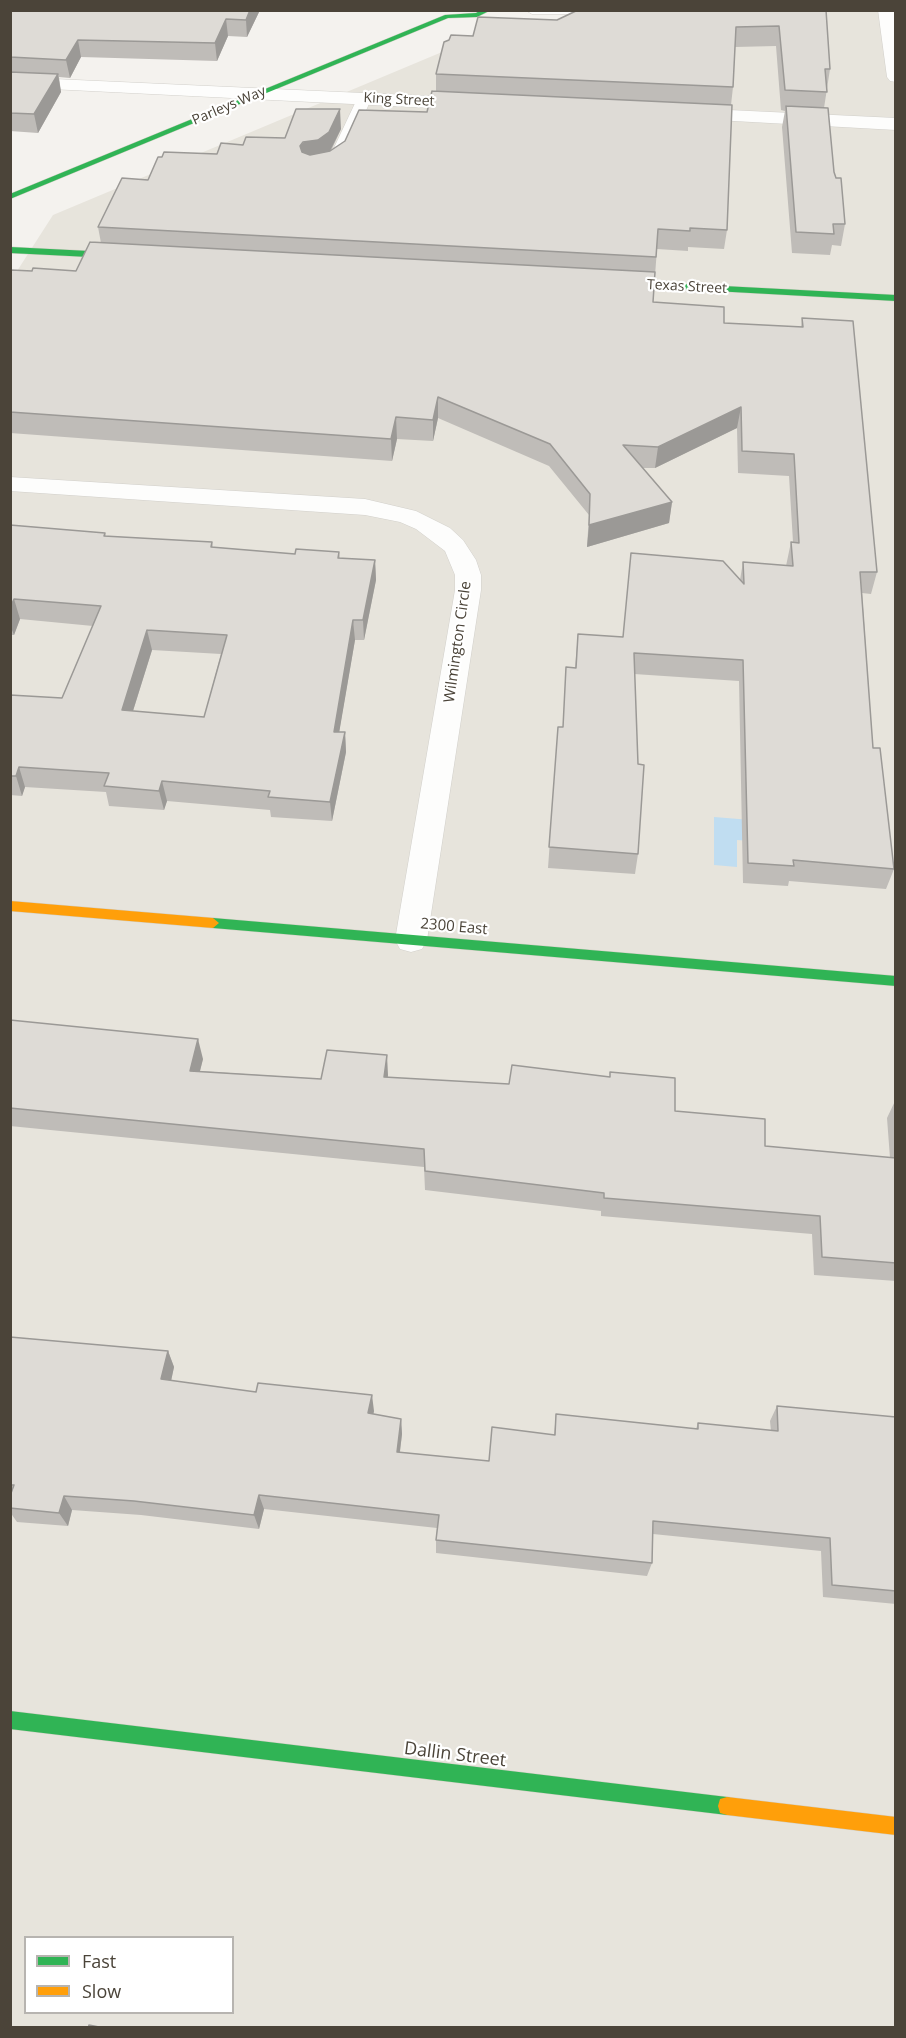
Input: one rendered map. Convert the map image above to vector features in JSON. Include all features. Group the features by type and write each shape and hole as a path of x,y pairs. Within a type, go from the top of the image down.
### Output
{"street":[{"name":"Parleys Way","path":"10,197 258,94 443,12 477,15 488,10"},
{"path":"886,10 896,77"},
{"name":"King Street","path":"10,82 494,105"},
{"path":"672,113 896,124"},
{"path":"10,250 142,257"},
{"name":"Texas Street","path":"594,282 896,298"},
{"name":"Wilmington Circle","path":"10,484 387,510 416,520 441,534 454,546 468,574 468,590 411,940"},
{"name":"2300 East","path":"10,906 896,981"},
{"name":"Dallin Street","path":"10,1720 896,1826"}],"lane":[{"path":"532,10 576,10"},
{"path":"311,167 325,165 339,155 364,99"}],"shaded area":[{"path":"727,11 895,11 895,2027 11,2027 10,282 53,215 485,34"}],"water":[{"path":"714,817 776,822 777,843 737,840 737,867 714,865"}],"building":[{"path":"10,10 250,10 246,20 226,19 215,43 78,40 66,60 10,57"},
{"path":"578,10 826,10 830,69 825,69 827,92 785,90 779,26 736,27 733,87 436,74 444,42 449,40 451,35 473,36 478,17 557,20"},
{"path":"10,72 58,74 34,114 10,113"},
{"path":"432,91 732,105 727,230 658,229 656,257 98,227 122,178 148,180 158,157 162,157 164,152 217,154 221,143 243,145 246,137 285,138 296,109 340,109 329,132 318,140 303,142 300,146 302,152 310,155 330,151 345,141 359,110 427,112"},
{"path":"786,106 828,108 834,172 836,178 841,178 845,224 833,224 834,234 796,232"},
{"path":"90,242 655,272 653,302 724,307 724,323 803,327 802,318 853,321 877,572 860,572 873,748 880,748 894,869 793,860 794,866 748,863 743,660 634,653 638,764 644,765 638,854 549,847 558,727 563,727 566,667 576,668 578,634 623,637 631,553 723,561 744,584 743,562 793,566 791,542 799,543 794,454 742,451 741,407 658,447 623,445 672,502 589,525 590,494 550,444 438,397 433,420 396,417 391,439 10,412 10,271 32,271 33,268 76,271"},
{"path":"10,525 105,533 104,536 212,542 211,547 295,554 296,549 339,552 338,558 375,560 363,620 353,620 334,732 345,732 330,802 268,797 270,791 162,781 159,791 104,786 109,773 19,767 16,776 10,776 10,695 62,698 101,606 14,599 10,608","holes":["147,630 227,635 204,717 122,710"]},
{"path":"10,1020 198,1039 190,1071 321,1079 327,1050 387,1055 384,1077 509,1084 512,1065 610,1077 610,1072 675,1078 675,1111 765,1119 765,1146 896,1158 896,1263 822,1257 820,1216 604,1198 604,1193 425,1171 424,1149 10,1108"},
{"path":"10,1337 168,1351 161,1379 256,1392 258,1383 372,1395 368,1413 401,1419 397,1452 489,1461 492,1427 555,1435 556,1414 698,1429 698,1423 778,1431 777,1406 896,1417 896,1591 832,1585 830,1538 653,1521 652,1563 436,1540 439,1515 259,1495 254,1515 134,1501 64,1496 59,1513 10,1508 10,1496 14,1485 10,1485"},
{"path":"89,2025 104,2028 88,2028"}],"traffic: fast":[{"path":"10,197 447,16 477,15 488,10"},
{"path":"10,250 129,256"},
{"path":"608,283 896,298"},
{"path":"213,923 896,981"},
{"path":"10,1720 727,1806"}],"traffic: slow":[{"path":"10,906 213,923"},
{"path":"727,1806 896,1826"}]}
